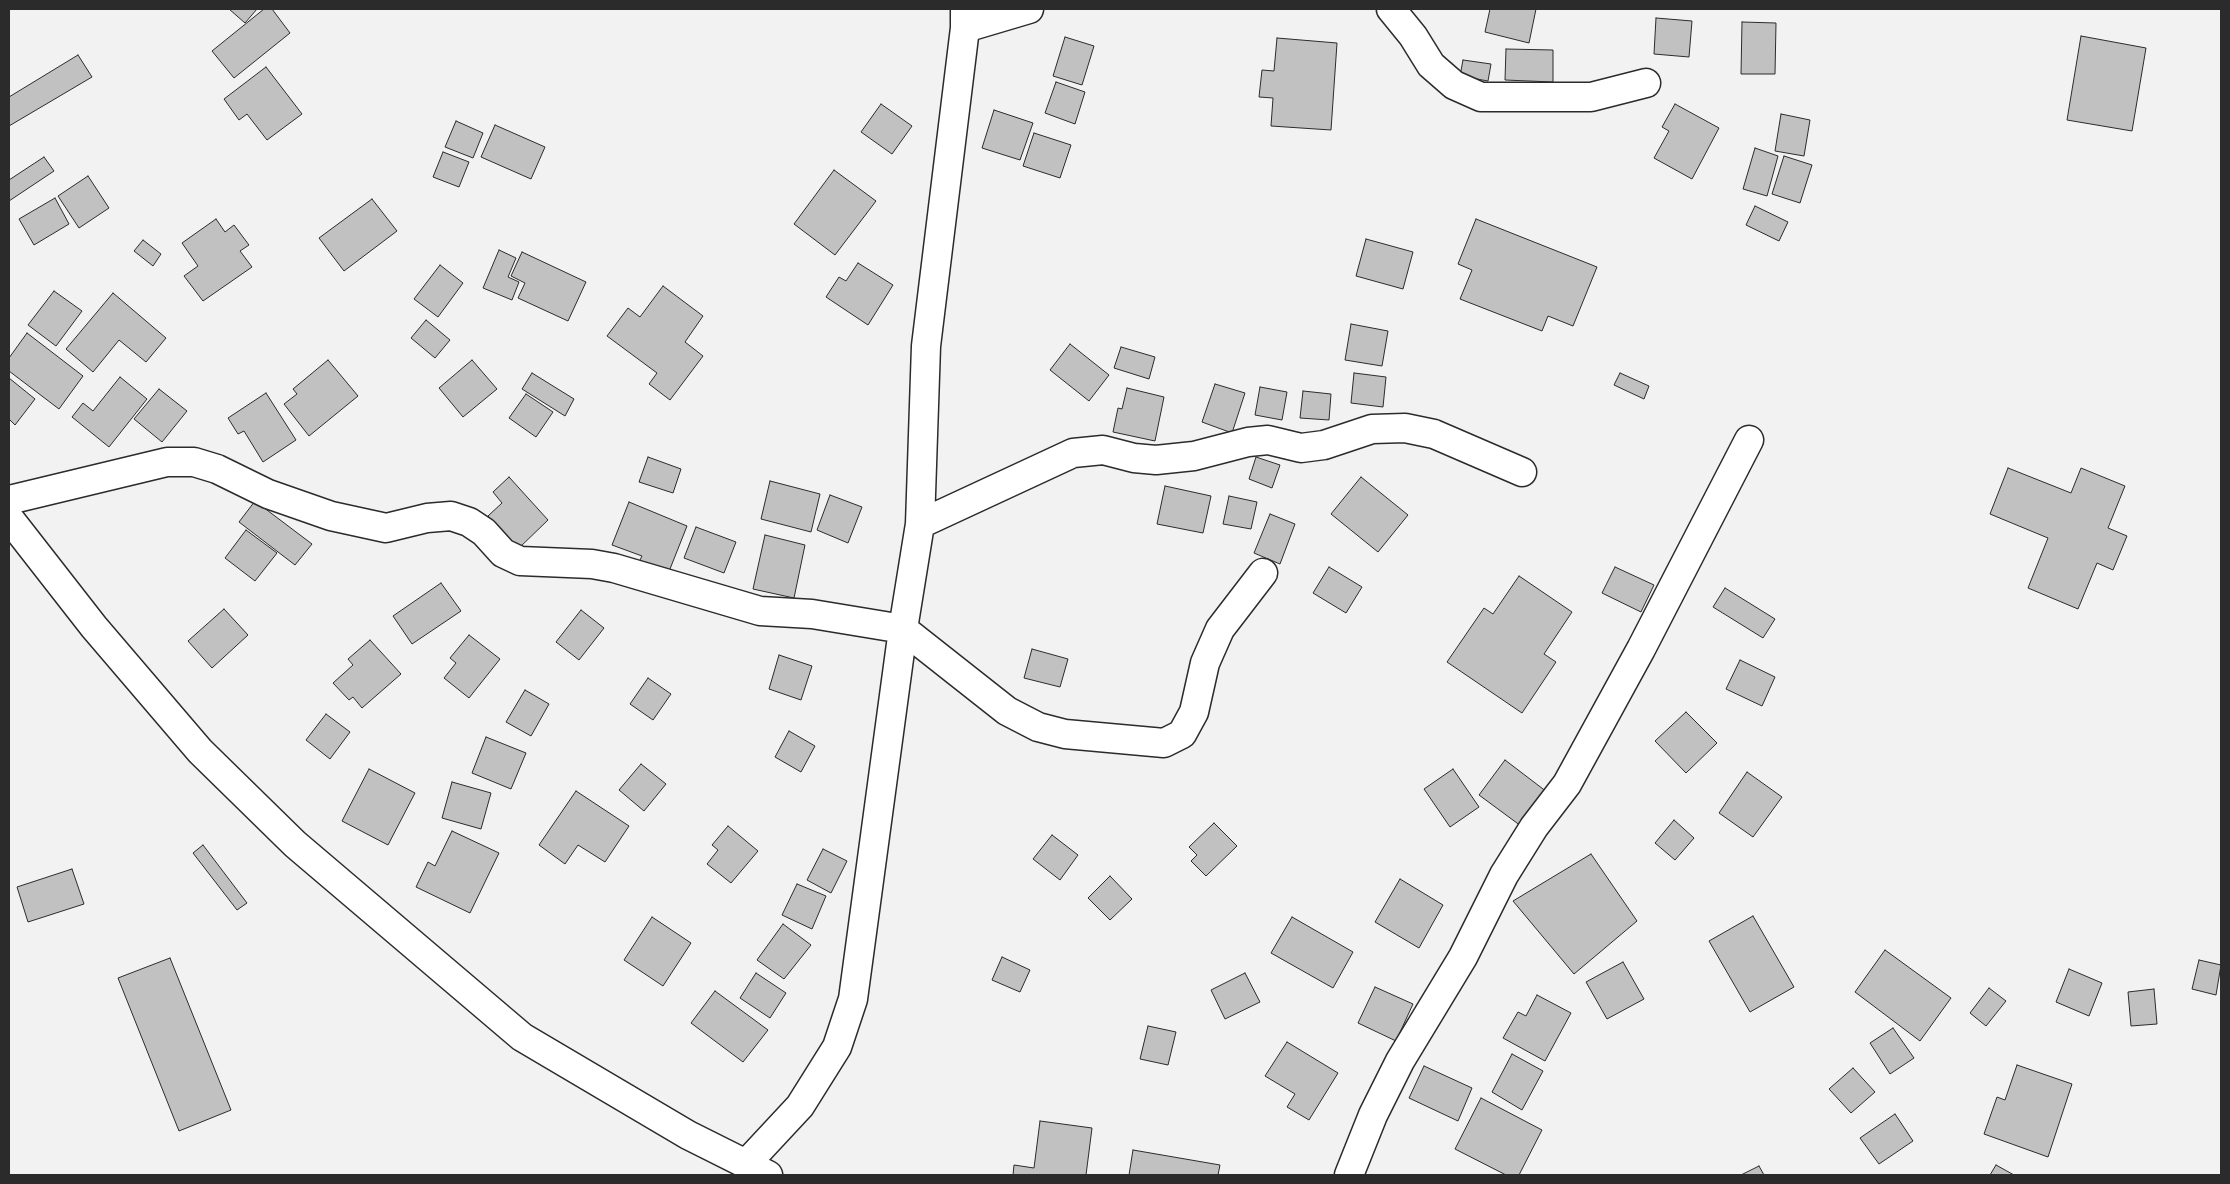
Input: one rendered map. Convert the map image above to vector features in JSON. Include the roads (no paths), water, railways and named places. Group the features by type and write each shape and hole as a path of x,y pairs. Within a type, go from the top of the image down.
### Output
{"street":[{"path":"9,518 94,627 200,751 295,844 522,1037 688,1135 757,1170 837,1047 853,999 903,629 920,524 926,346 965,18 1029,9"},
{"path":"1391,9 1413,36 1431,65 1454,84 1481,97 1591,97 1646,83"},
{"path":"920,524 1073,453 1103,450 1134,458 1156,460 1194,456 1248,442 1268,440 1301,448 1324,445 1372,429 1405,428 1434,434 1522,472"},
{"path":"1349,1175 1373,1115 1400,1061 1463,957 1504,875 1534,827 1567,784 1641,649 1749,440"},
{"path":"9,500 167,462 194,462 217,469 268,494 331,516 386,528 427,518 451,516 469,522 484,532 503,552 520,561 592,564 614,568 760,610 812,614 903,629 1007,711 1038,727 1065,734 1164,742 1182,734 1194,712 1205,663 1220,629 1264,573"}]}
